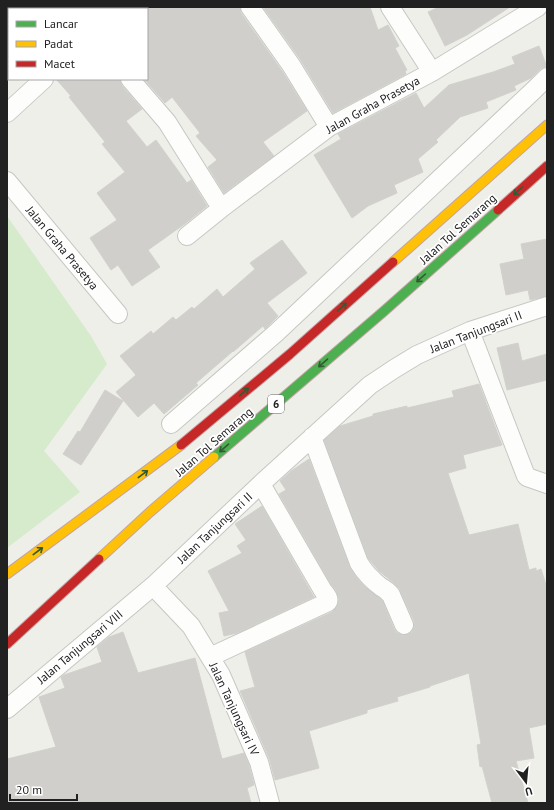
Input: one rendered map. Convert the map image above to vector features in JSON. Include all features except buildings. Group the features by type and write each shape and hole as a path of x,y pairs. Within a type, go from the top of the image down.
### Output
{"highway":[{"name":"Jalan Tol Semarang","path":"7,574 170,453 215,417 290,354 547,125"},
{"name":"Jalan Tol Semarang","path":"7,644 150,512 383,312 547,166"}],"street":[{"path":"250,7 291,65 329,127"},
{"path":"390,7 432,72"},
{"name":"Jalan Graha Prasetya","path":"187,236 219,203 329,127 432,72 538,7"},
{"path":"171,424 276,333 547,77"},
{"path":"7,113 43,80"},
{"path":"131,80 167,122 219,203"},
{"name":"Jalan Graha Prasetya","path":"7,181 118,314"},
{"name":"Jalan Tanjungsari II","path":"153,586 261,484 370,385 417,355 470,331 547,306"},
{"path":"470,331 526,476 547,484"},
{"path":"312,437 359,563 368,576 391,595 404,625"},
{"path":"210,657 328,602 329,600 261,484"},
{"name":"Jalan Tanjungsari IV","path":"153,586 191,626 221,675 259,762 270,803"},
{"name":"Jalan Tanjungsari VIII","path":"7,709 153,586"}],"green space":[{"path":"7,216 91,336 107,364 44,451 80,492 7,548"}],"traffic: fast":[{"path":"214,457 383,312 498,210"}],"traffic: slow":[{"path":"393,262 547,125"},
{"path":"7,574 181,445"},
{"path":"99,559 150,512 214,457"}],"traffic: jam":[{"path":"498,210 547,166"},
{"path":"181,445 290,354 393,262"},
{"path":"7,644 99,559"}]}
